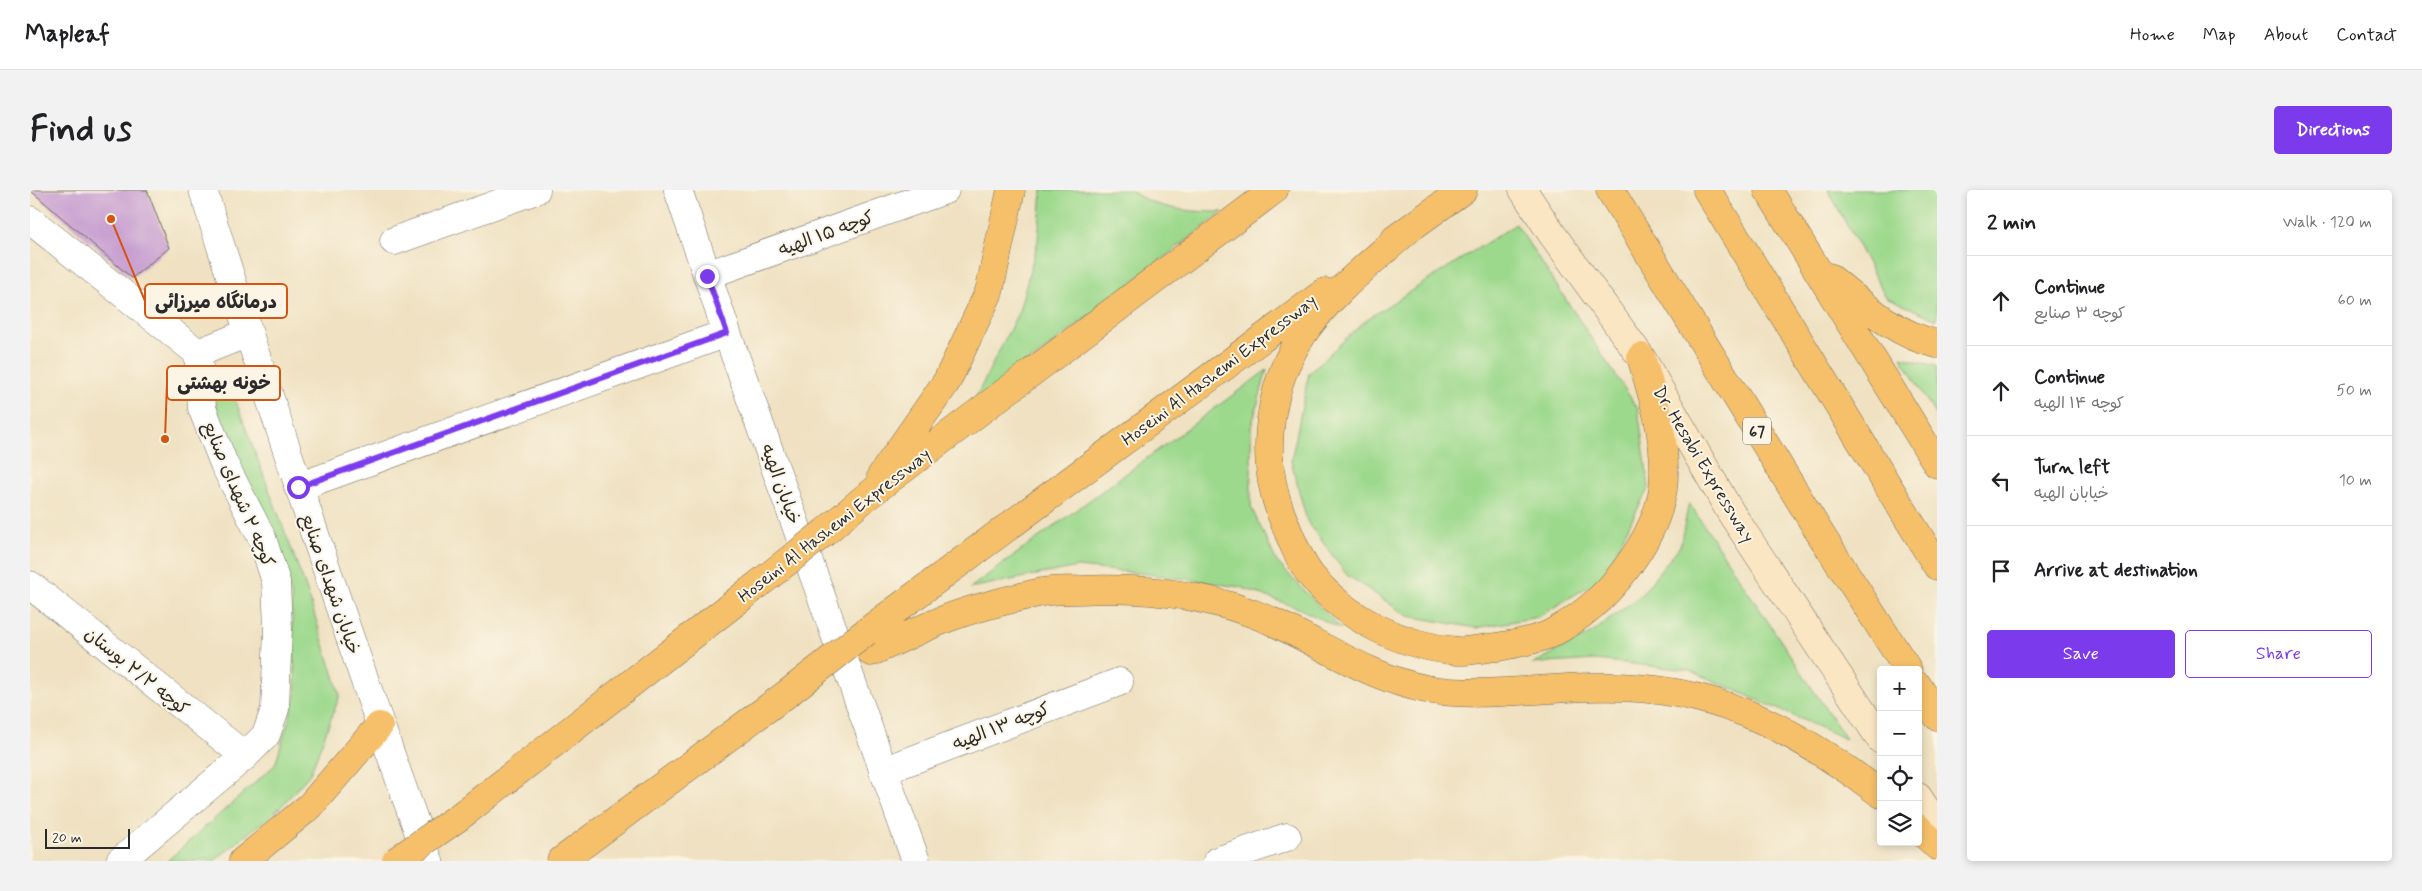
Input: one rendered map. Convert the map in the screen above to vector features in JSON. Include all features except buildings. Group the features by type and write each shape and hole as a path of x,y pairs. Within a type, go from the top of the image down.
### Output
{"highway":[{"path":"866,497 948,382 989,292 1010,190"},
{"name":"Hoseini Al Hashemi Expressway","path":"396,861 459,817 825,532 866,497 1274,190"},
{"name":"67","path":"1610,190 1821,535 1905,666"},
{"path":"1706,190 1937,566"},
{"path":"1768,190 1937,464"},
{"name":"Hoseini Al Hashemi Expressway","path":"868,642 1454,197"},
{"path":"1410,229 1346,285 1303,333 1288,360 1272,404 1269,459 1274,495 1287,530 1312,577 1349,612 1377,628 1418,644 1459,651 1514,644 1548,635 1579,616 1613,588 1632,561 1655,520 1663,489 1663,444 1656,404 1641,357"},
{"path":"1815,266 1880,317 1919,340 1937,344"},
{"path":"561,861 788,692 868,642 958,614 1045,592 1107,588 1165,592 1220,604 1267,620 1386,678 1426,689 1473,692 1594,686 1648,687 1692,695 1753,715 1810,744 1877,791"},
{"path":"1922,692 1937,716"},
{"path":"243,861 310,806 379,726"},
{"path":"1922,832 1937,846"}],"main road":[{"name":"Dr. Hesabi Expressway","path":"1523,190 1552,234 1641,357 1731,513 1877,734"},
{"path":"1921,801 1937,825"}],"street":[{"name":"خیابان شهدای صنایع","path":"203,190 298,487 379,726 429,861"},
{"path":"394,241 536,190"},
{"name":"خیابان الهیه","path":"678,190 727,333 916,861"},
{"name":"کوچه ۱۵ الهیه","path":"707,276 945,190"},
{"path":"30,220 198,353 248,333"},
{"path":"298,487 727,333"},
{"name":"کوچه ۲ شهدای صنایع","path":"120,861 245,756 266,735 275,709 278,628 276,582 262,538 224,464 202,408 198,353"},
{"name":"کوچه ۲/۲ بوستان","path":"30,585 245,756"},
{"name":"کوچه ۱۳ الهیه","path":"883,771 1120,682"},
{"path":"1217,861 1287,837"}],"green space":[{"path":"1042,190 1130,190 1140,197 1162,206 1186,210 1223,212 971,407 1019,311 1038,241"},
{"path":"1828,190 1937,190 1937,320 1886,297"},
{"path":"1516,224 1638,409 1649,487 1602,578 1538,617 1476,628 1408,616 1347,575 1307,521 1291,461 1309,373 1367,319"},
{"path":"1901,357 1937,366 1937,418"},
{"path":"224,370 306,588 340,695 310,774 280,808 214,861 167,861 275,765 296,695 291,594 245,475 219,427 212,377"},
{"path":"1267,370 1251,428 1251,507 1277,562 1341,629 1298,608 1240,587 1157,575 1077,567 970,588"},
{"path":"1689,503 1846,739 1689,670 1595,660 1532,664 1592,633 1641,595 1680,546"}],"place":[{"name":"درمانگاه میرزائی","path":"111,219"},
{"name":"خونه بهشتی","path":"165,439"}],"route":[{"path":"298,487 727,333 707,276"}]}
